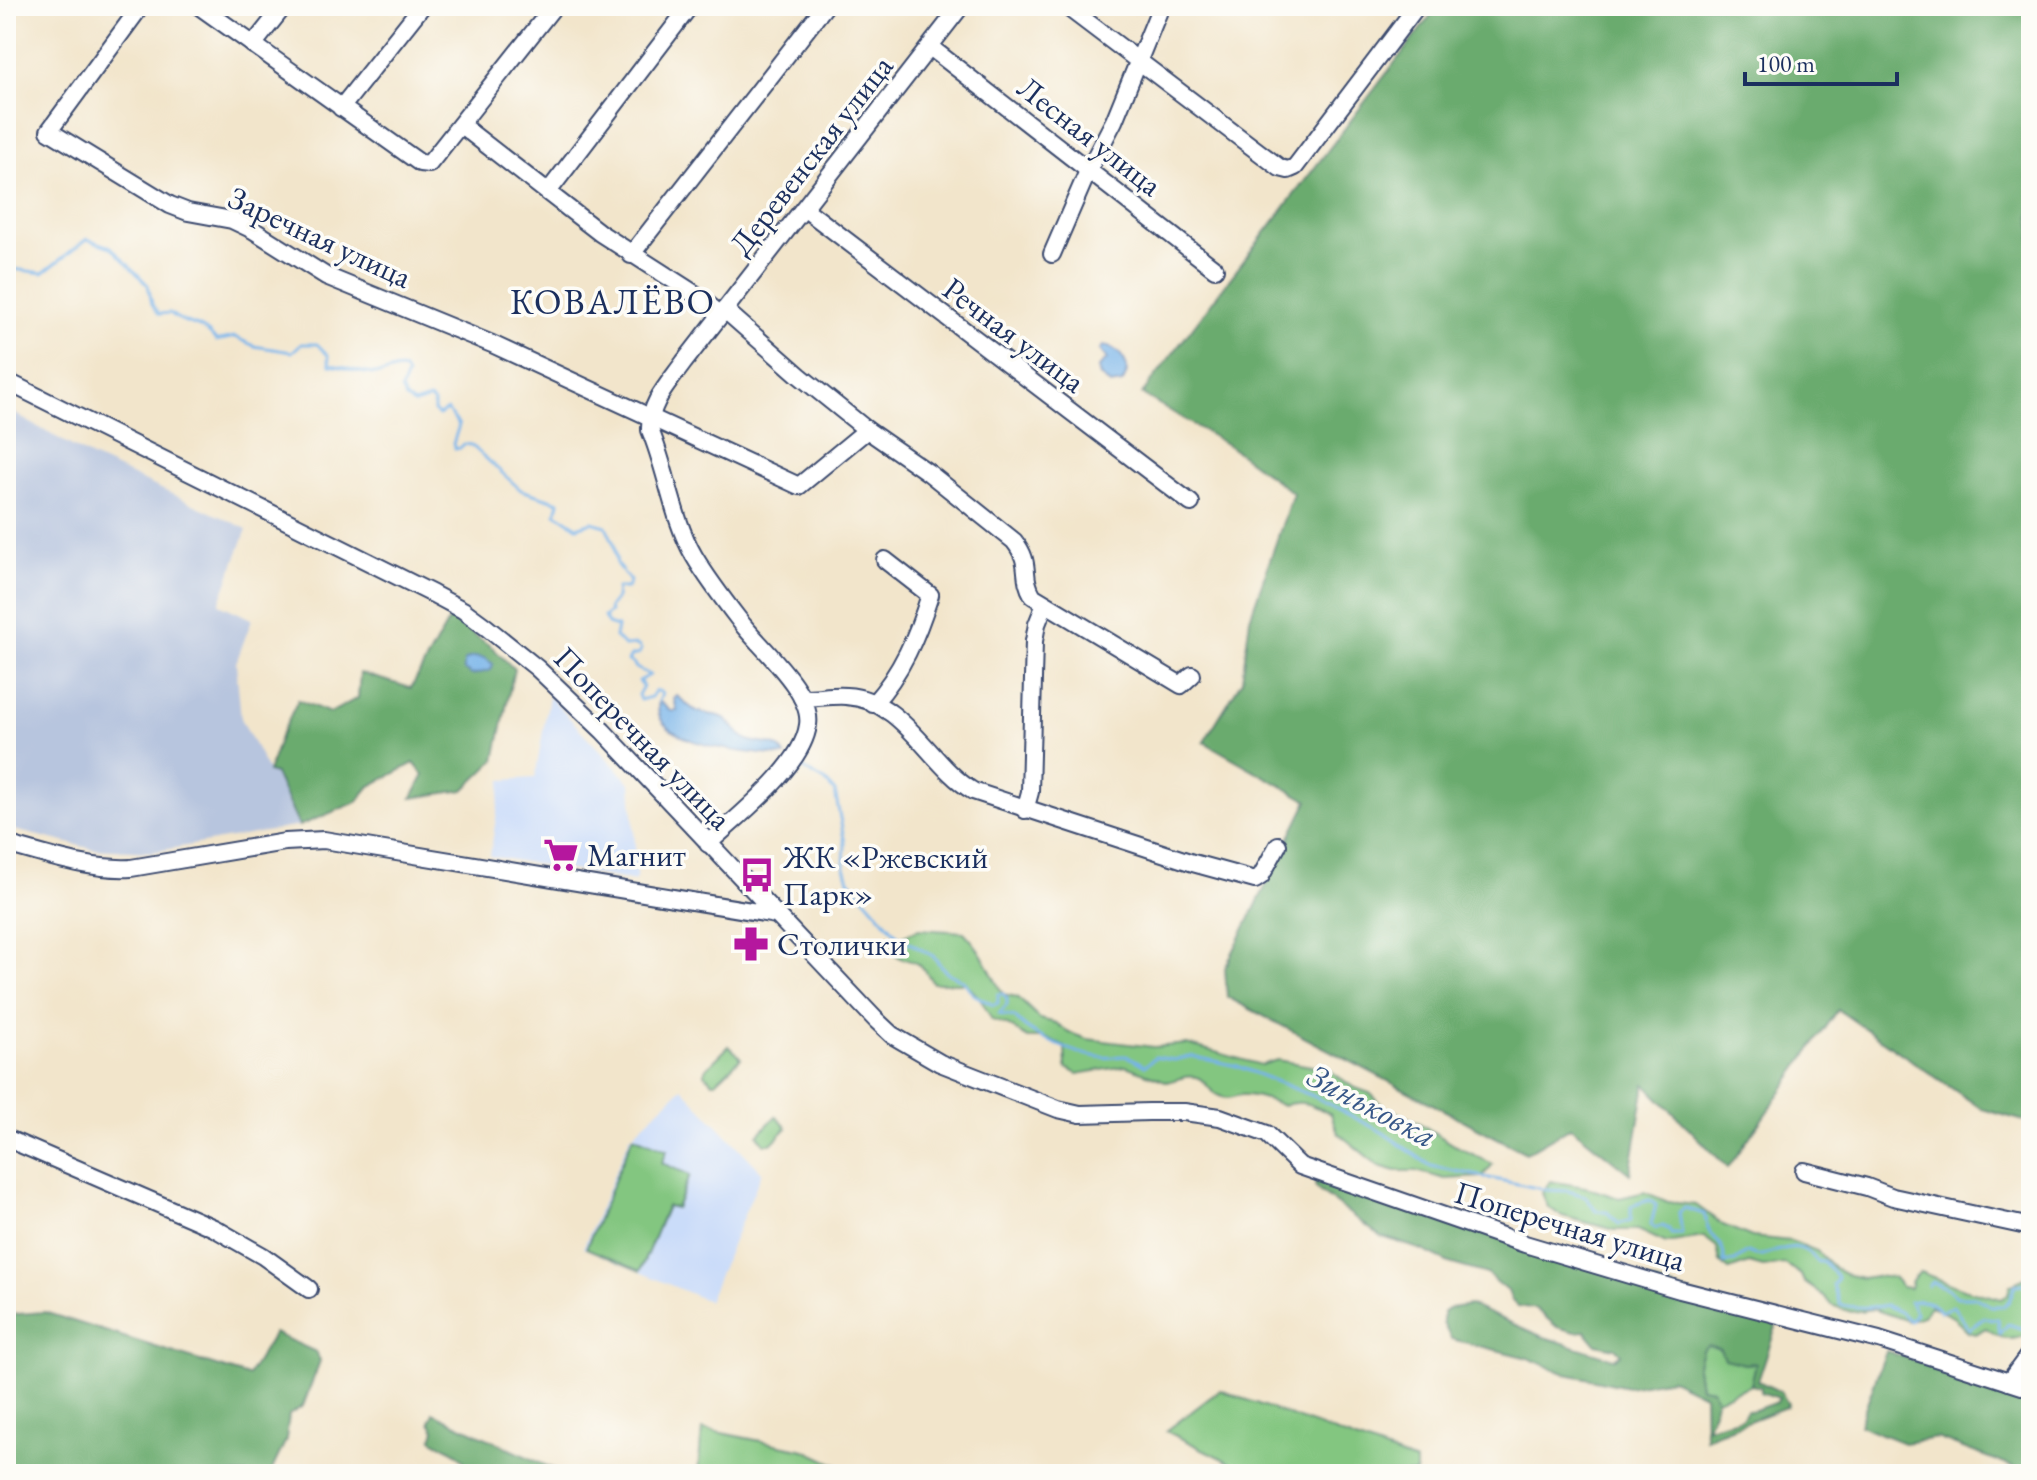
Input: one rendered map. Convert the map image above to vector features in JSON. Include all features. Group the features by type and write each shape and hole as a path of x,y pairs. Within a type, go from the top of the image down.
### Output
{"street":[{"name":"Заречная улица","path":"141,6 49,131 170,205 188,212 232,220 326,276 369,291 492,344 799,486 867,430"},
{"path":"199,6 420,163 429,164 554,6"},
{"path":"253,45 284,6"},
{"path":"341,108 422,6"},
{"path":"548,192 690,6"},
{"path":"631,255 825,6"},
{"name":"Деревенская улица","path":"650,417 660,395 961,6"},
{"path":"1066,6 1280,168 1288,170 1295,167 1417,6"},
{"path":"1052,254 1088,171 1114,121 1161,6"},
{"name":"Лесная улица","path":"930,47 1215,269"},
{"path":"461,125 631,255 723,312 867,430 929,473 1014,541 1027,564 1026,585 1033,596 1181,685 1192,675"},
{"name":"Речная улица","path":"805,209 1191,503"},
{"name":"Поперечная улица","path":"6,381 463,610 562,691 876,1020 924,1055 966,1075 1080,1114 1160,1112 1220,1117 1267,1134 1300,1166 1525,1244 1680,1290 1879,1340 2031,1389"},
{"path":"650,417 650,430 693,555 802,698 809,714 808,727 789,764 708,844"},
{"path":"873,704 904,663 930,595 885,560"},
{"path":"1025,810 1030,792 1034,641 1045,604"},
{"path":"802,698 846,696 873,704 910,729 956,781 973,791 1193,863 1255,880 1261,876 1278,845"},
{"path":"6,844 90,867 111,869 285,842 324,840 776,915"},
{"path":"733,907 745,901 752,890"},
{"path":"6,1138 214,1228 263,1256 309,1289"},
{"path":"1804,1171 1893,1197 2031,1227"},
{"path":"2009,1382 2031,1352"}],"shaded area":[{"path":"6,406 90,456 247,529 219,604 252,619 236,663 241,718 268,771 275,774 299,826 152,852 93,849 6,828"},
{"path":"549,696 631,784 637,877 634,881 490,856 502,780 535,778"},
{"path":"682,1088 762,1172 708,1301 583,1248 630,1137"}],"green space":[{"path":"1438,6 2031,6 2031,1123 1982,1109 1838,1010 1728,1168 1645,1084 1630,1174 1571,1127 1526,1153 1227,997 1225,968 1308,801 1204,742 1242,680 1250,618 1293,493 1229,446 1142,394"},
{"path":"450,618 493,648 514,669 495,760 464,790 412,798 424,775 414,763 370,786 357,802 299,826 275,774 268,772 298,700 330,713 358,698 360,673 411,688"},
{"path":"919,929 964,932 981,954 1003,994 1017,997 1040,1019 1056,1023 1070,1033 1087,1039 1154,1047 1187,1044 1261,1065 1277,1060 1328,1069 1353,1087 1370,1093 1383,1106 1493,1164 1482,1177 1445,1179 1416,1171 1396,1171 1379,1166 1338,1133 1331,1114 1308,1104 1283,1106 1246,1095 1228,1098 1213,1092 1200,1078 1183,1077 1168,1082 1126,1066 1077,1074 1066,1068 1065,1047 1045,1038 1028,1038 992,1020 980,998 965,983 933,983 920,966 898,957 890,950 899,937"},
{"path":"729,1046 741,1058 716,1082 712,1082 705,1070"},
{"path":"776,1116 787,1128 771,1144 765,1144 758,1135"},
{"path":"633,1136 667,1150 662,1163 690,1175 676,1208 667,1206 640,1271 586,1248"},
{"path":"1316,1180 1329,1181 1773,1319 1776,1327 1758,1381 1781,1392 1788,1404 1705,1438 1704,1395 1671,1379 1628,1387 1566,1374 1528,1358 1451,1339 1443,1323 1443,1312 1470,1305 1541,1336 1614,1359 1621,1354 1615,1348 1596,1344 1585,1331 1575,1332 1557,1327 1536,1309 1518,1306 1508,1291 1487,1274 1380,1236 1315,1188","holes":["1708,1345 1720,1349 1724,1359 1756,1363 1751,1385 1779,1398 1777,1402 1747,1410 1742,1418 1707,1427 1717,1399 1712,1389 1700,1387 1697,1368 1702,1350"]},
{"path":"1550,1181 1585,1187 1619,1198 1645,1192 1668,1202 1696,1205 1723,1225 1752,1237 1791,1241 1817,1251 1845,1274 1862,1278 1894,1278 1902,1287 1910,1288 1912,1280 1920,1272 1963,1289 2002,1299 2008,1294 2010,1285 2031,1275 2025,1335 2014,1339 2004,1338 1986,1328 1975,1334 1968,1332 1953,1317 1930,1306 1923,1316 1908,1321 1873,1309 1851,1312 1831,1305 1804,1282 1801,1275 1785,1264 1763,1267 1749,1263 1729,1270 1720,1262 1717,1247 1704,1237 1666,1243 1638,1230 1615,1230 1562,1216 1548,1207 1542,1193"},
{"path":"44,1312 248,1376 274,1333 316,1352 320,1361 303,1406 289,1415 286,1440 270,1474 6,1474 6,1315"},
{"path":"1708,1345 1720,1349 1725,1359 1745,1364 1757,1363 1751,1385 1717,1399 1712,1389 1700,1387 1697,1368 1702,1349"},
{"path":"1886,1351 2031,1398 2031,1474 1937,1438 1904,1443 1859,1425"},
{"path":"1220,1390 1416,1462 1416,1474 1253,1474 1166,1431"},
{"path":"433,1413 563,1474 463,1474 466,1466 460,1456 432,1439 435,1430 430,1422"},
{"path":"702,1429 805,1450 856,1474 698,1474"}],"water":[{"path":"1103,346 1115,350 1124,359 1127,371 1122,383 1110,385 1100,376 1098,368 1107,359 1100,350"},
{"path":"472,657 484,658 493,664 491,670 472,675 464,670 464,661"},
{"path":"677,696 695,710 725,719 746,739 773,745 785,756 730,750 686,738 670,729 660,716 659,701 671,711 677,711 674,698"}],"waterway":[{"name":"Зиньковка","path":"6,268 43,273 87,239 111,247 148,285 152,304 159,314 170,313 199,326 216,341 235,337 254,346 292,352 301,344 317,344 328,355 330,365 373,374 404,370 407,375 401,390 406,399 414,404 430,399 434,403 434,411 439,415 447,410 459,425 453,444 455,449 464,444 471,445 521,490 559,502 556,513 577,527 592,522 606,526 614,544 617,565 630,581 627,588 617,588 616,599 604,617 608,624 617,627 615,637 624,646 637,645 641,649 628,661 650,675 639,681 643,686 638,695 640,700 659,691 662,694 659,701"},
{"name":"Зиньковка","path":"797,765 825,781 835,792 845,844 844,864 849,880 899,937 933,956 947,973 963,980 973,994 993,1005 998,1003 998,994 1003,994 1007,1005 999,1014 1015,1017 1031,1031 1053,1043 1099,1057 1125,1056 1145,1066 1155,1057 1174,1060 1191,1056 1237,1066 1313,1096 1382,1132 1431,1166 1585,1196 1596,1211 1606,1211 1619,1224 1631,1220 1631,1206 1649,1200 1656,1205 1651,1224 1656,1228 1662,1226 1669,1229 1671,1234 1682,1234 1679,1212 1685,1208 1704,1214 1710,1231 1723,1250 1724,1263 1735,1261 1748,1252 1764,1255 1799,1248 1818,1262 1823,1261 1838,1278 1833,1285 1840,1304 1862,1307 1886,1305 1910,1321 1916,1313 1910,1302 1927,1302 1940,1312 1953,1306 1969,1329 1984,1318 1998,1319 2000,1334 2008,1324 2023,1329 2031,1318"},
{"path":"1928,1286 1932,1282 1947,1288 1957,1297 1974,1297 1991,1306 2004,1306 2015,1285 2031,1280"}],"place":[{"name":"Магнит","path":"561,855"},
{"name":"ЖК «Ржевский Парк»","path":"757,875"},
{"name":"Столички","path":"751,944"}],"district":[{"name":"КОВАЛЁВО","path":"613,301"}]}
